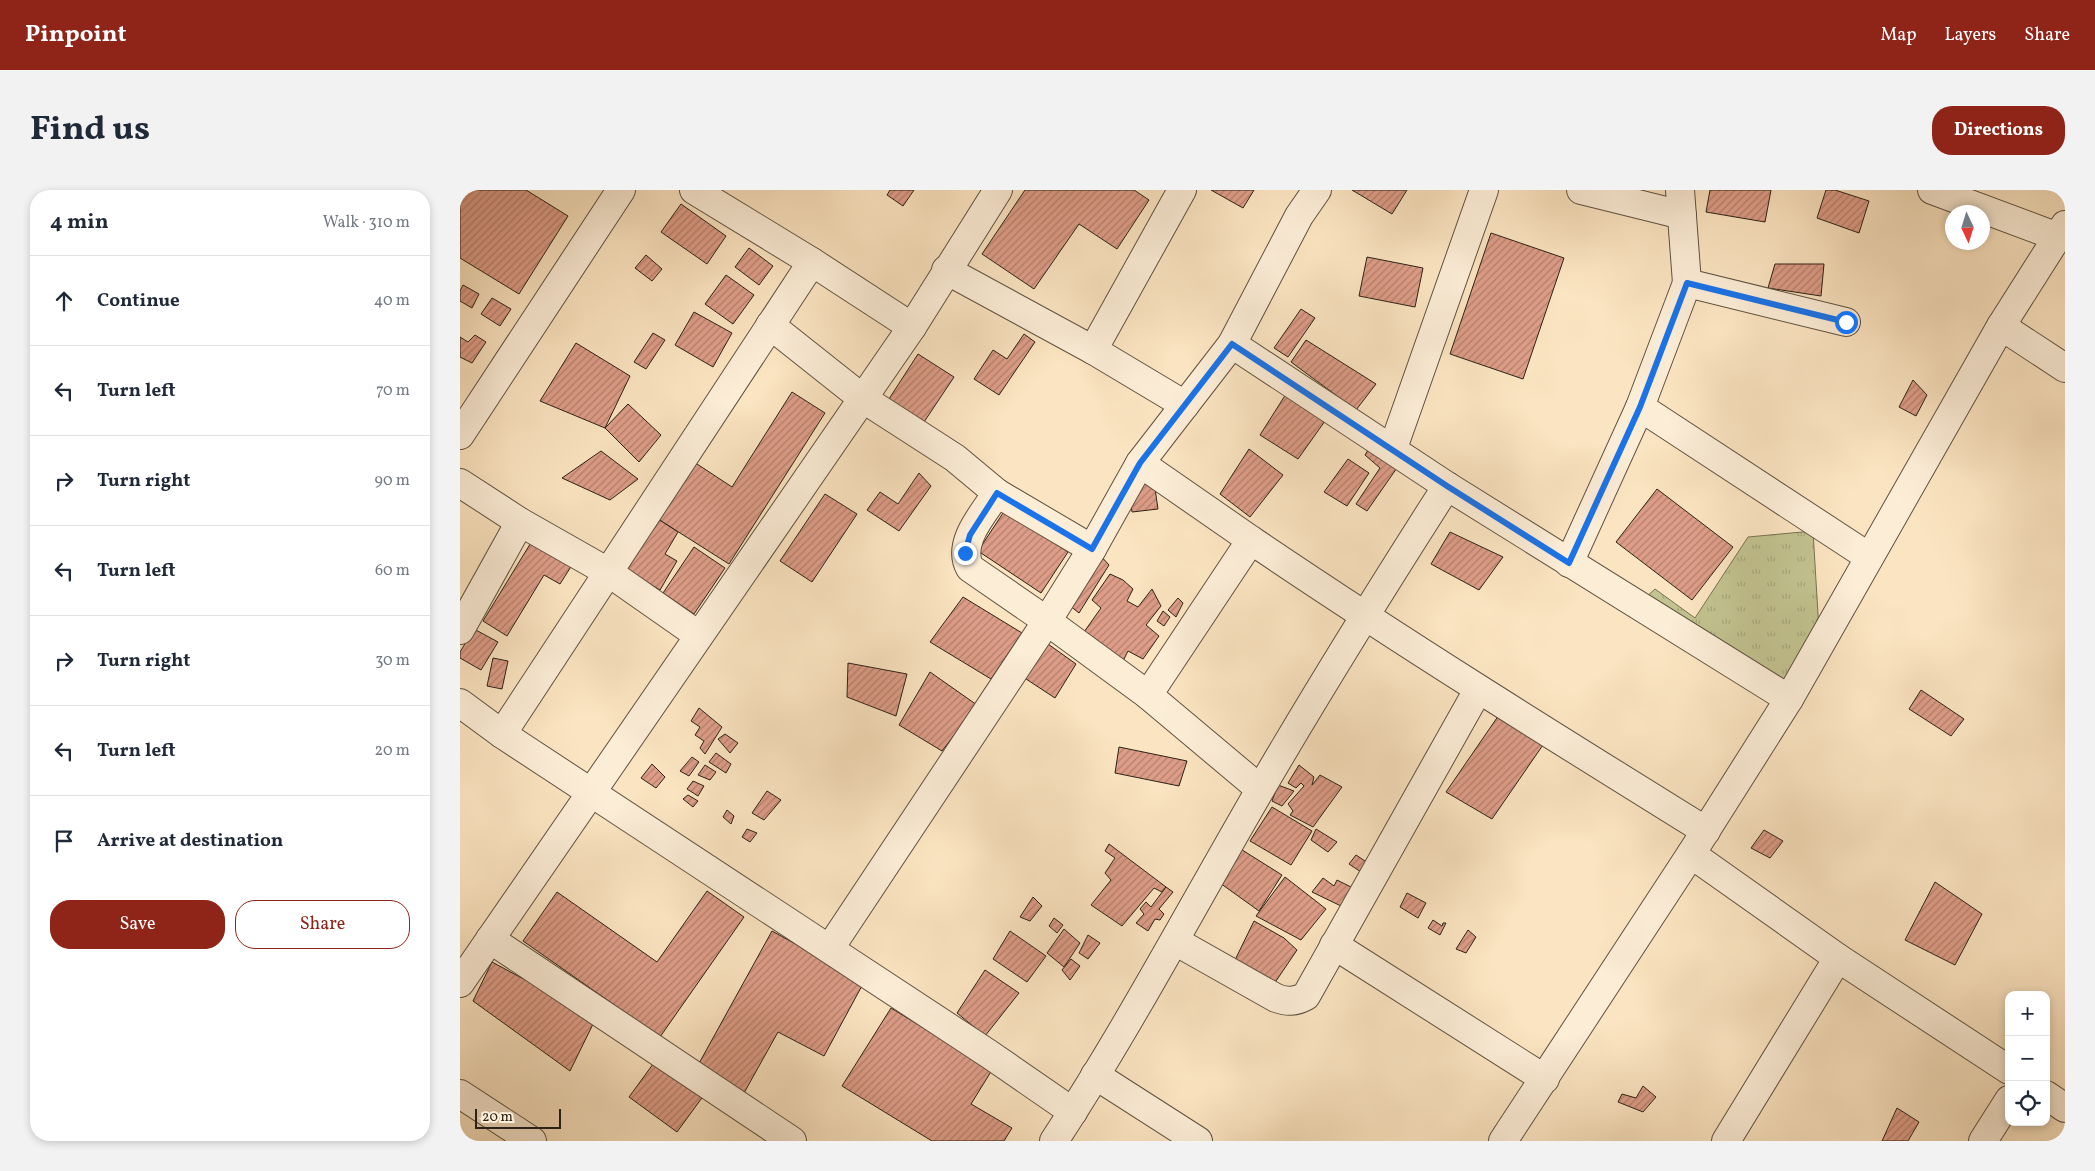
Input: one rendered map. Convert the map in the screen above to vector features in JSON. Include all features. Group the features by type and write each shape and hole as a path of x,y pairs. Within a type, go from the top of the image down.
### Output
{"street":[{"path":"460,435 620,190"},
{"path":"694,190 912,326"},
{"path":"460,983 912,326 998,190"},
{"path":"1093,350 1182,190"},
{"path":"830,948 1047,621 1092,549 1140,463 1232,344 1299,216 1316,190"},
{"path":"1393,448 1484,190"},
{"path":"1569,563 1640,407 1687,283 1681,203 1581,190"},
{"path":"1503,1141 1706,831 1789,699 2001,326 2061,231 1932,190"},
{"path":"502,734 812,262"},
{"path":"946,270 1093,350 1184,405"},
{"path":"1687,283 1846,322"},
{"path":"770,324 862,398 955,458 997,493 1092,549"},
{"path":"2001,326 2065,368"},
{"path":"1232,344 1393,448 1447,486 1789,699"},
{"path":"1640,407 1870,557"},
{"path":"1140,463 1364,617 1706,831"},
{"path":"460,483 520,522 608,572 698,635"},
{"path":"1054,1141 1174,941 1260,789 1364,617 1447,486"},
{"path":"997,493 970,535 965,553 966,562 970,568 1047,621 1148,695 1260,789"},
{"path":"460,630 520,522"},
{"path":"1148,695 1251,540"},
{"path":"1174,941 1276,998 1286,1001 1297,1001 1306,996 1478,690"},
{"path":"460,703 502,734 830,948 1073,1112"},
{"path":"1691,854 1838,958 2005,1067"},
{"path":"490,939 792,1141"},
{"path":"1334,945 1545,1079"},
{"path":"1726,1141 1838,958"},
{"path":"1095,1075 1198,1141"},
{"path":"460,1094 532,1141"},
{"path":"2050,1098 2065,1108"},
{"path":"1984,1141 2005,1107"}],"green space":[{"path":"1813,531 1819,631 1787,689 1645,598 1655,589 1695,618 1748,537"}],"building":[{"path":"462,190 526,190 568,216 519,294 460,258 460,193"},
{"path":"890,190 914,190 903,206 887,195"},
{"path":"1025,190 1134,190 1149,200 1117,249 1079,224 1034,289 982,254"},
{"path":"1211,190 1254,190 1243,208"},
{"path":"1352,190 1407,190 1392,214"},
{"path":"1710,190 1771,190 1765,222 1706,212"},
{"path":"1826,190 1835,190 1869,201 1859,233 1817,218"},
{"path":"681,204 726,236 707,264 661,232"},
{"path":"1491,233 1564,258 1523,379 1450,354"},
{"path":"749,248 773,266 759,285 735,267"},
{"path":"646,255 662,269 652,281 635,268"},
{"path":"1367,257 1423,268 1415,307 1359,296"},
{"path":"1775,264 1824,264 1821,296 1768,288"},
{"path":"726,275 754,295 733,324 705,304"},
{"path":"463,285 479,294 472,308 460,301 460,291"},
{"path":"492,298 511,309 500,326 481,314"},
{"path":"1301,309 1315,318 1288,357 1274,348"},
{"path":"694,312 732,333 713,367 675,345"},
{"path":"653,333 665,340 646,369 634,362"},
{"path":"1024,334 1035,342 999,395 974,379 993,350 1007,359"},
{"path":"475,335 486,342 472,363 460,357 460,337 468,342"},
{"path":"1306,340 1376,384 1356,410 1291,362"},
{"path":"576,343 630,376 605,428 540,401"},
{"path":"918,354 954,377 922,425 887,402"},
{"path":"1913,380 1927,395 1916,416 1899,407"},
{"path":"792,392 825,413 729,564 658,519 694,462 732,487"},
{"path":"1286,394 1325,421 1298,459 1260,435"},
{"path":"628,404 661,435 639,462 605,428"},
{"path":"1371,445 1399,465 1367,511 1356,504 1380,468 1365,455"},
{"path":"1249,449 1283,475 1250,517 1220,494"},
{"path":"601,451 638,479 610,500 562,478"},
{"path":"1348,459 1369,473 1347,506 1324,492"},
{"path":"919,473 931,486 899,531 867,510 880,492 898,504"},
{"path":"1154,482 1158,509 1132,512 1128,486"},
{"path":"1657,489 1733,547 1692,600 1616,542"},
{"path":"825,494 857,514 812,582 780,561"},
{"path":"1005,510 1068,552 1041,593 978,551"},
{"path":"658,519 678,532 665,554 677,561 660,590 627,570"},
{"path":"1450,532 1503,557 1479,590 1431,564"},
{"path":"532,541 572,565 560,584 544,575 507,636 483,621"},
{"path":"694,547 725,568 694,614 663,593"},
{"path":"1099,554 1109,565 1079,613 1069,605"},
{"path":"1110,574 1123,580 1133,589 1127,601 1138,607 1152,589 1161,606 1146,625 1159,636 1143,659 1128,651 1122,663 1084,632 1101,608 1092,600"},
{"path":"963,597 1022,633 991,679 930,642"},
{"path":"1178,598 1183,603 1176,617 1168,610"},
{"path":"1163,611 1170,617 1164,626 1157,621"},
{"path":"474,629 498,642 481,670 460,658 460,652"},
{"path":"1041,639 1076,664 1055,698 1020,675"},
{"path":"493,658 508,661 502,689 487,686"},
{"path":"848,663 907,674 896,716 847,697"},
{"path":"930,672 977,705 942,751 899,725"},
{"path":"1921,690 1964,719 1951,736 1909,709"},
{"path":"699,708 722,727 705,754 700,748 704,741 695,735 700,727 691,721"},
{"path":"1501,712 1545,742 1492,819 1446,792"},
{"path":"725,734 738,743 730,753 718,739"},
{"path":"1119,747 1187,761 1179,786 1115,773"},
{"path":"716,753 731,764 726,773 709,762"},
{"path":"692,757 699,762 689,776 680,771"},
{"path":"652,764 665,777 656,788 641,778"},
{"path":"705,765 716,772 710,780 698,775"},
{"path":"1299,765 1314,777 1312,785 1320,775 1342,787 1313,827 1290,815 1293,811 1288,804 1304,786 1301,783 1296,788 1288,783"},
{"path":"693,781 704,786 698,796 687,789"},
{"path":"1278,785 1294,791 1282,806 1272,801"},
{"path":"767,791 781,800 764,820 752,813"},
{"path":"688,795 698,801 693,807 683,799"},
{"path":"1272,807 1312,831 1291,865 1250,841"},
{"path":"727,810 734,816 731,824 723,817"},
{"path":"747,829 757,833 750,842 742,837"},
{"path":"1316,829 1337,842 1328,852 1311,840"},
{"path":"1764,830 1783,841 1770,858 1751,848"},
{"path":"1109,844 1166,887 1162,892 1154,888 1122,926 1091,905 1111,880 1105,873 1115,858 1105,851"},
{"path":"1239,848 1282,875 1259,911 1220,883"},
{"path":"1356,855 1368,863 1361,872 1349,864"},
{"path":"1285,877 1326,909 1301,940 1256,916"},
{"path":"1323,878 1334,886 1337,880 1353,888 1341,906 1312,892"},
{"path":"1935,882 1982,914 1955,965 1905,940"},
{"path":"1166,887 1173,892 1159,909 1164,914 1160,920 1155,919 1148,931 1136,923 1144,914 1140,909 1146,902 1151,907"},
{"path":"707,891 744,917 660,1037 523,941 557,892 657,962"},
{"path":"1407,893 1426,903 1418,918 1400,907"},
{"path":"1033,897 1042,906 1030,921 1020,917"},
{"path":"1054,918 1063,925 1057,933 1049,926"},
{"path":"1433,920 1442,926 1443,923 1446,923 1440,935 1428,928"},
{"path":"1254,921 1284,938 1297,950 1274,984 1235,960"},
{"path":"1064,929 1080,943 1064,967 1047,953"},
{"path":"1468,930 1476,937 1466,953 1456,949"},
{"path":"772,931 864,982 824,1056 778,1032 744,1093 697,1067"},
{"path":"1010,931 1046,956 1027,982 993,959"},
{"path":"1088,935 1100,943 1088,959 1079,953"},
{"path":"1071,959 1080,966 1070,980 1062,970"},
{"path":"492,962 596,1018 570,1071 473,1001"},
{"path":"985,970 1019,993 985,1036 957,1013"},
{"path":"891,1008 992,1070 971,1104 1012,1128 1004,1141 932,1141 842,1086"},
{"path":"656,1060 704,1095 677,1132 629,1097"},
{"path":"1643,1086 1656,1097 1643,1112 1618,1102 1622,1094 1636,1098"},
{"path":"1897,1108 1919,1122 1908,1141 1882,1141"}],"route":[{"path":"965,553 970,535 997,493 1092,549 1140,463 1232,344 1393,448 1447,486 1569,563 1640,407 1687,283 1846,322"}]}
